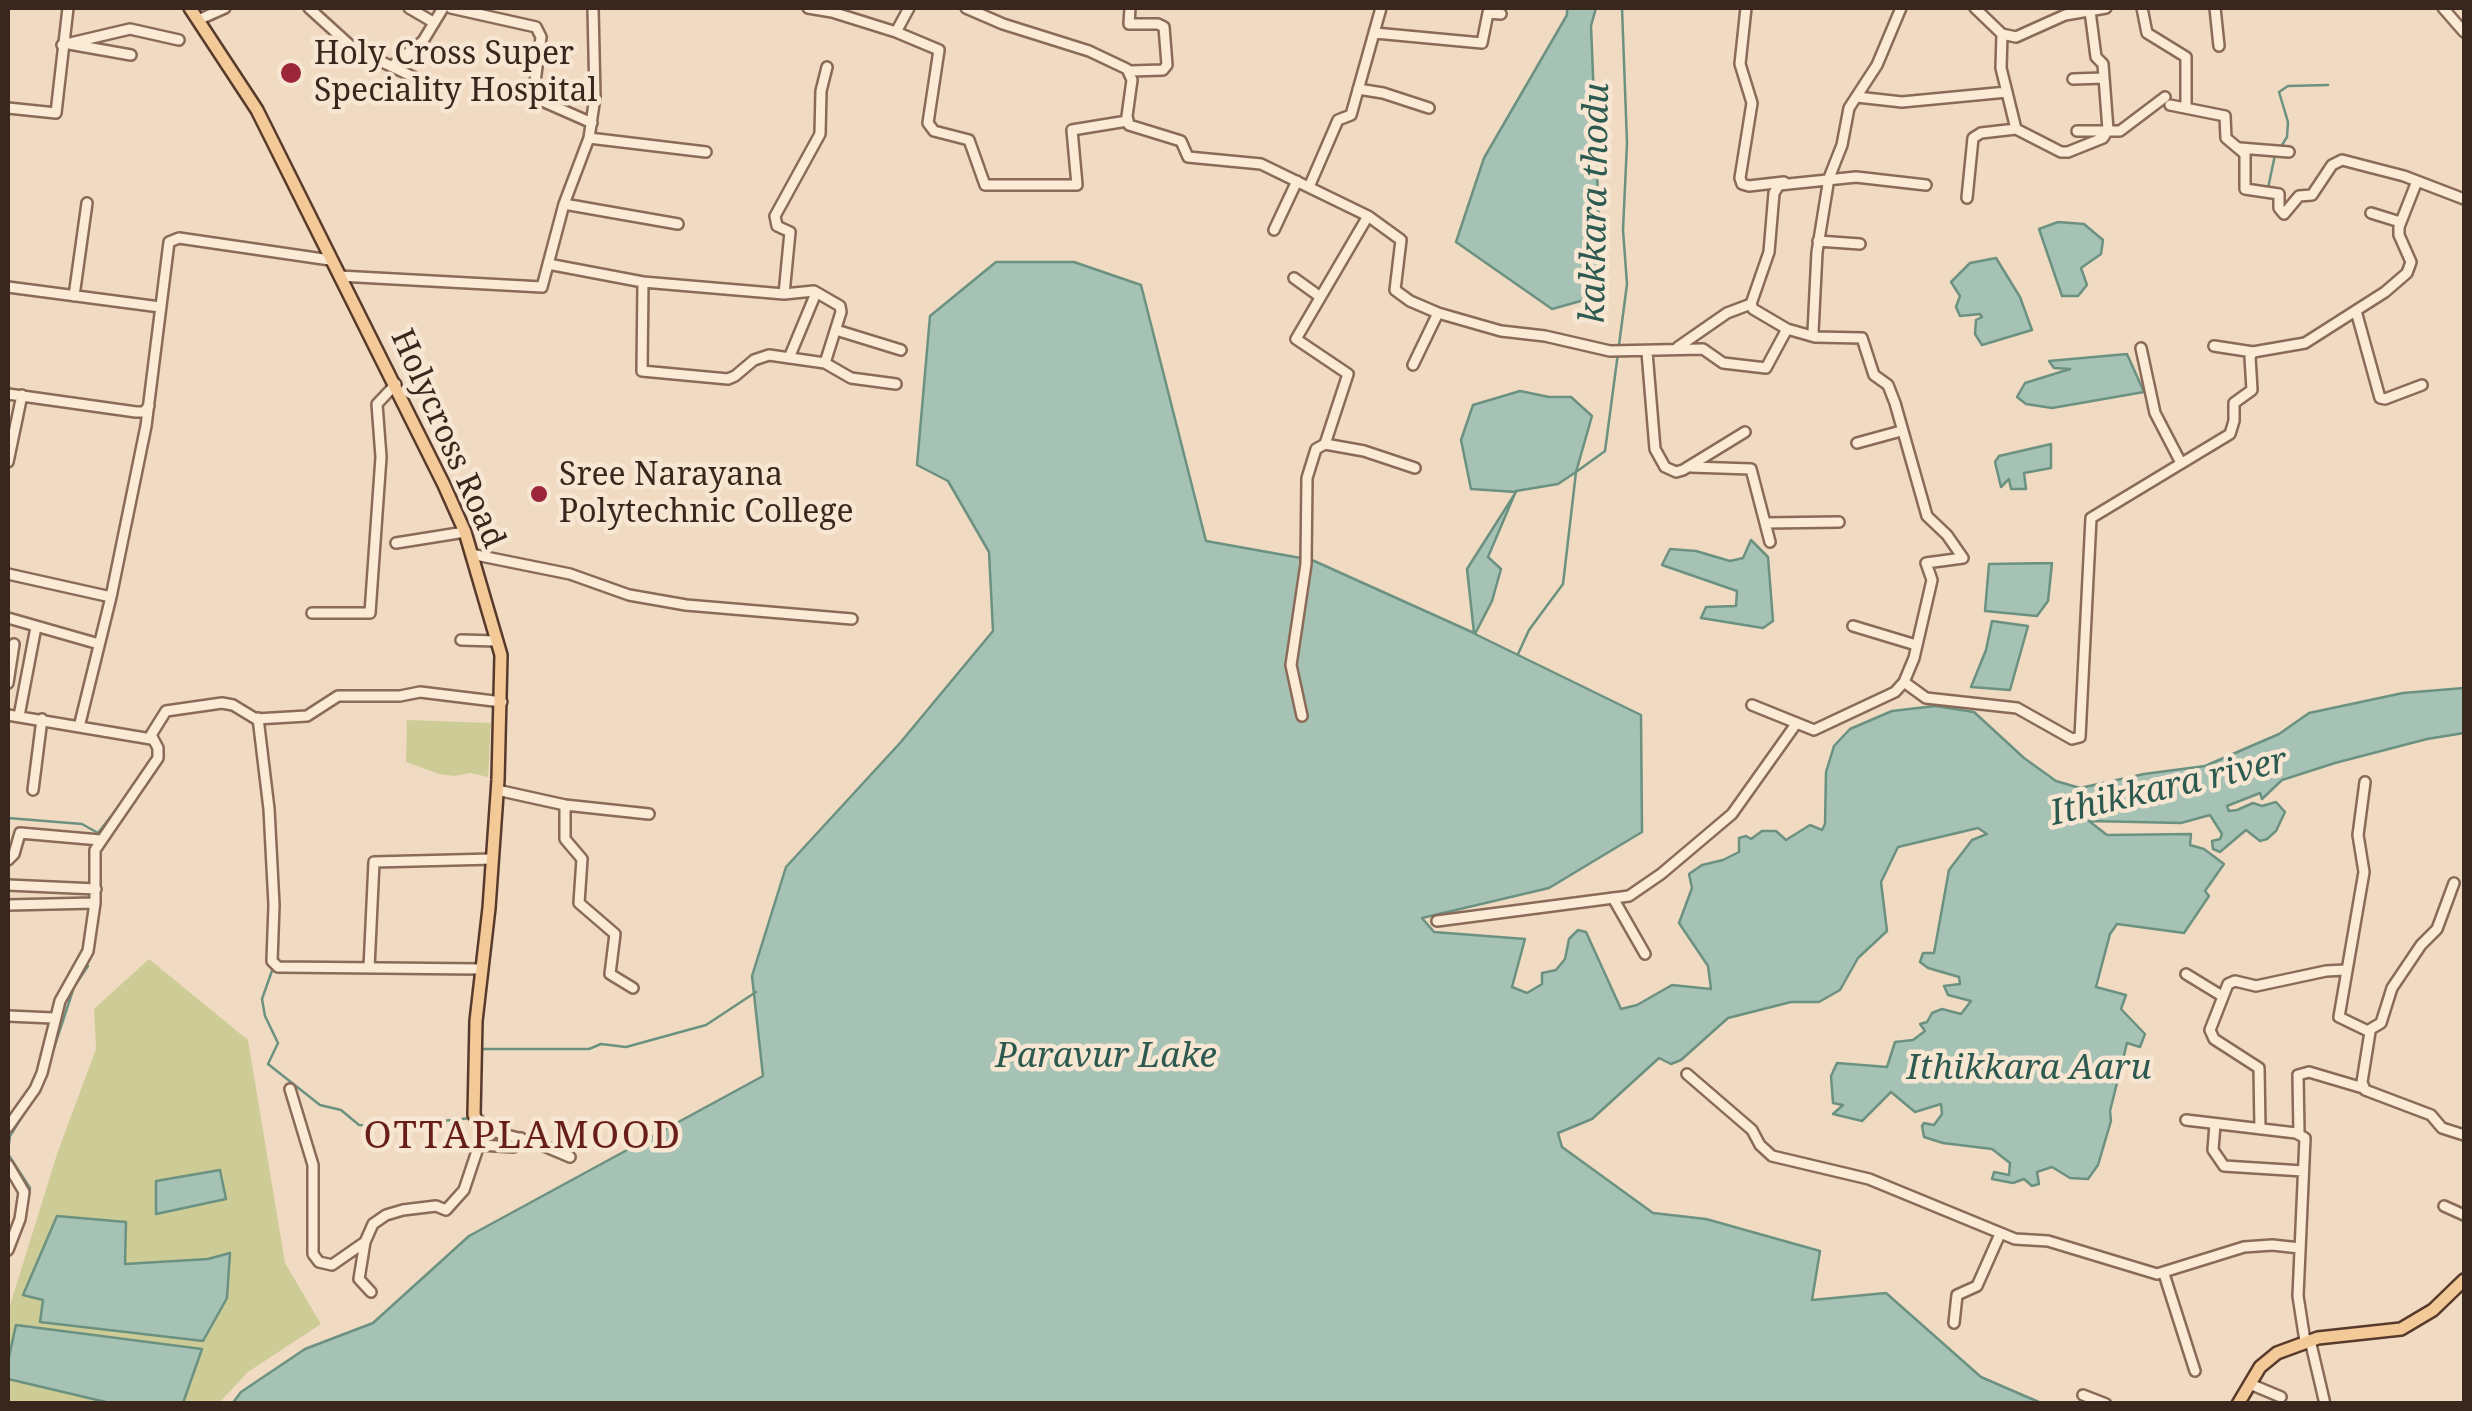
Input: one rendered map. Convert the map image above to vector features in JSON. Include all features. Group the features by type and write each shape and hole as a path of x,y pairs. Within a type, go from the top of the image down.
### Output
{"main road":[{"name":"Holycross Road","path":"190,8 257,110 396,384 465,532 501,656 498,790 472,1087 476,1119"},
{"path":"2238,1404 2266,1361 2307,1341 2400,1330 2432,1310 2464,1280"}],"street":[{"path":"8,108 56,113 68,8"},
{"path":"198,20 225,8"},
{"path":"310,8 353,48 428,84"},
{"path":"409,8 433,22"},
{"path":"392,66 423,41 442,8"},
{"path":"451,8 536,27 540,37 532,97 592,123"},
{"path":"339,276 542,287 564,204 592,123 594,8"},
{"path":"808,8 896,32 939,50 928,123 934,131 969,140 985,186 1077,185 1072,130 1127,121"},
{"path":"896,32 910,8"},
{"path":"966,8 1089,52 1130,72 1163,70 1167,65 1164,27 1129,24 1130,8"},
{"path":"1309,187 1338,120 1351,115 1381,8"},
{"path":"1746,8 1740,64 1750,89 1752,112 1742,184 1856,177 1926,184"},
{"path":"1815,337 1814,285 1828,178 1842,145 1846,115 1877,64 1901,8"},
{"path":"1975,8 2002,34 2024,36 2047,22 2106,8"},
{"path":"2142,8 2147,33 2186,57 2186,107"},
{"path":"2214,8 2219,46"},
{"path":"2443,8 2464,32"},
{"path":"1967,198 1973,138 1981,133 2016,129 2063,153 2103,138 2108,130 2103,64 2096,58 2090,11"},
{"path":"1376,34 1482,43 1488,13 1501,14"},
{"path":"64,44 130,29 179,40"},
{"path":"2002,34 2000,62 2016,129"},
{"path":"64,44 131,54"},
{"path":"784,294 790,232 777,226 775,216 820,134 821,91 827,67"},
{"path":"1127,121 1130,72"},
{"path":"2073,79 2104,78"},
{"path":"1358,90 1384,93 1428,108"},
{"path":"1857,97 1902,102 2007,92"},
{"path":"2077,132 2120,131 2168,101 2225,116 2226,138 2245,156 2246,189 2279,194 2284,214 2299,196 2312,195 2332,165 2342,160 2354,160 2464,199"},
{"path":"1127,121 1133,127 1182,140 1188,157 1261,164 1368,216 1402,240 1395,290 1410,302 1438,312 1501,331 1545,336 1610,351 1703,348 1726,364 1766,368 1788,329"},
{"path":"589,138 706,152"},
{"path":"2240,148 2290,152"},
{"path":"1274,230 1298,181"},
{"path":"2214,346 2253,352 2296,346 2385,292 2411,266 2410,254 2399,235 2400,222 2417,181"},
{"path":"1752,705 1812,730 1825,728 1889,696 1904,682 1916,645 1933,578 1926,563 1963,558 1927,516 1890,390 1874,375 1862,338 1815,337 1788,329 1753,309 1751,304 1769,252 1774,193 1784,182"},
{"path":"74,296 87,202"},
{"path":"564,204 678,224"},
{"path":"2371,213 2400,222"},
{"path":"1325,444 1348,374 1296,340 1368,216"},
{"path":"78,727 111,598 149,406 169,242 173,239 330,260"},
{"path":"1818,241 1860,244"},
{"path":"548,264 644,282 784,294 810,290 840,307 825,363"},
{"path":"1294,278 1319,296"},
{"path":"644,282 642,371 680,379 728,378 762,356 825,363 850,378 896,384"},
{"path":"8,287 160,308"},
{"path":"789,358 816,293"},
{"path":"1678,347 1727,313 1751,304"},
{"path":"2356,311 2380,398 2385,400 2422,384"},
{"path":"1414,365 1438,312"},
{"path":"836,330 901,350"},
{"path":"2141,348 2155,413 2181,463"},
{"path":"1647,352 1658,457 1672,470 1689,466 1751,469 1770,542"},
{"path":"1904,682 1926,698 2013,706 2072,739 2079,738 2090,520 2232,432 2235,401 2252,390 2253,352"},
{"path":"312,612 370,612 381,457 377,404 396,384"},
{"path":"8,394 136,412 144,412 149,406"},
{"path":"8,462 22,395"},
{"path":"1689,466 1745,432"},
{"path":"1857,444 1902,432"},
{"path":"1302,716 1291,666 1306,564 1307,478 1316,449 1325,444 1364,451 1414,468"},
{"path":"1766,523 1839,522"},
{"path":"396,543 465,532"},
{"path":"472,554 527,564 648,598 852,618"},
{"path":"8,574 111,598"},
{"path":"8,618 99,644"},
{"path":"1853,626 1916,645"},
{"path":"8,1127 35,1089 53,1018 88,951 96,889 93,862 100,840 158,758 158,748 151,739 13,715 36,627"},
{"path":"461,640 497,642"},
{"path":"8,683 14,644"},
{"path":"151,739 152,730 166,711 177,708 227,704 258,718 307,716 338,696 400,696 420,692 502,702"},
{"path":"258,718 268,790 275,963 480,970"},
{"path":"33,790 42,719"},
{"path":"1437,922 1629,896 1662,874 1732,814 1796,724"},
{"path":"2365,782 2358,832 2364,872 2339,1016 2369,1030 2378,1026 2392,988 2421,945 2437,929 2454,883"},
{"path":"498,790 565,805 649,814"},
{"path":"565,805 565,839 582,859 579,903 615,934 610,974 633,988"},
{"path":"8,860 14,854 20,832 100,840"},
{"path":"369,968 374,862 493,859"},
{"path":"8,885 96,889"},
{"path":"1614,898 1645,954"},
{"path":"8,905 95,903"},
{"path":"2260,1129 2259,1068 2210,1033 2222,996 2231,981 2256,986 2345,970"},
{"path":"2186,974 2222,996"},
{"path":"8,1016 53,1018"},
{"path":"2363,1088 2369,1030"},
{"path":"2299,1134 2298,1074 2309,1072 2431,1115 2442,1128 2464,1135"},
{"path":"1687,1074 1752,1130 1760,1146 1772,1156 1868,1179 2021,1240 2048,1241 2164,1274 2244,1247 2300,1248"},
{"path":"290,1089 312,1166 313,1254 319,1262 332,1265 365,1242"},
{"path":"476,1119 488,1130 521,1138 570,1158"},
{"path":"2186,1120 2299,1134 2306,1139 2298,1301 2325,1404"},
{"path":"2215,1124 2213,1150 2224,1166 2304,1171"},
{"path":"370,1292 360,1279 365,1242 373,1224 386,1214 436,1206 446,1210 464,1190 479,1145 514,1148 521,1138"},
{"path":"8,1250 24,1207 22,1184 9,1170"},
{"path":"8,1206 24,1207"},
{"path":"2444,1206 2464,1214"},
{"path":"1954,1323 1957,1295 1978,1286 2000,1234"},
{"path":"2164,1274 2194,1371"},
{"path":"2250,1384 2281,1397"},
{"path":"2083,1395 2106,1404"}],"shaded area":[{"path":"407,720 491,723 488,777 439,774 406,762"},
{"path":"149,959 248,1040 285,1263 321,1324 248,1372 219,1403 8,1404 8,1312 57,1154 96,1049 94,1009"}],"water":[{"path":"1567,8 1596,8 1591,26 1602,295 1552,309 1456,242 1484,158 1567,15"},
{"path":"2058,222 2084,224 2103,240 2101,254 2081,268 2087,285 2078,296 2062,296 2039,229"},
{"path":"1996,258 2020,297 2032,330 1982,345 1975,334 1976,320 1982,317 1960,316 1956,307 1960,296 1951,282 1970,263"},
{"name":"Paravur Lake","path":"996,262 1074,262 1141,285 1206,541 1312,560 1474,633 1467,569 1515,494 1488,557 1501,569 1492,601 1475,634 1641,715 1642,832 1549,888 1422,918 1434,932 1525,939 1512,987 1527,993 1542,984 1542,973 1556,970 1565,959 1569,939 1578,930 1586,932 1621,1009 1637,1005 1672,985 1711,989 1708,966 1679,923 1692,888 1689,874 1702,865 1739,852 1739,838 1751,839 1762,831 1776,831 1786,840 1810,825 1822,830 1826,772 1834,746 1850,729 1892,711 1935,706 1974,712 2024,758 2056,781 2080,788 2205,766 2279,734 2309,713 2403,693 2464,688 2464,733 2335,763 2282,780 2262,799 2260,793 2227,806 2229,811 2253,803 2262,806 2276,802 2285,812 2276,831 2267,839 2260,841 2246,830 2220,852 2213,849 2212,841 2222,834 2210,815 2181,823 2089,821 2107,835 2191,834 2190,845 2204,849 2224,864 2205,891 2209,896 2184,933 2117,924 2110,934 2096,987 2126,995 2121,1009 2145,1034 2140,1047 2127,1043 2111,1121 2098,1165 2088,1179 2070,1178 2052,1167 2037,1172 2039,1184 2032,1186 2024,1179 2013,1183 1992,1179 1994,1172 2009,1175 2010,1163 1992,1149 1924,1137 1922,1126 1934,1125 1942,1114 1941,1104 1915,1112 1891,1092 1862,1121 1833,1114 1843,1105 1833,1103 1831,1076 1837,1063 1887,1067 1895,1042 1913,1040 1925,1031 1920,1024 1927,1022 1932,1013 1942,1009 1961,1014 1971,1001 1948,995 1944,986 1960,984 1959,977 1920,962 1923,953 1934,953 1949,870 1972,840 1987,834 1978,828 1898,847 1881,882 1887,931 1858,958 1840,990 1819,1002 1791,1002 1728,1018 1681,1060 1671,1064 1659,1058 1592,1119 1558,1133 1562,1147 1653,1213 1706,1219 1820,1251 1812,1300 1886,1293 1981,1377 2041,1403 232,1404 241,1392 305,1349 373,1323 469,1236 763,1076 752,976 786,867 900,743 993,631 989,552 948,481 917,465 930,316"},
{"path":"2127,354 2144,392 2052,408 2026,404 2017,397 2025,383 2070,369 2054,368 2049,361"},
{"path":"1520,391 1571,397 1592,416 1576,472 1558,484 1516,492 1471,489 1461,440 1473,405"},
{"path":"2051,444 2051,468 2024,473 2026,489 2011,489 2009,479 2001,487 1995,462 1999,456"},
{"path":"1751,540 1768,557 1773,621 1763,628 1701,618 1706,607 1736,606 1737,591 1662,565 1670,549 1696,551 1730,561 1743,558"},
{"path":"2052,563 2048,601 2037,616 1985,611 1989,564"},
{"path":"1992,621 2028,626 2010,690 1971,687 1986,650"},
{"path":"220,1170 226,1199 156,1214 156,1181"},
{"path":"57,1216 126,1222 125,1264 208,1259 230,1253 227,1298 203,1341 40,1322 43,1300 23,1295"},
{"path":"16,1325 202,1349 183,1403 110,1403 8,1379"}],"waterway":[{"name":"kakkara thodu","path":"1619,345 1627,284 1623,230 1627,143 1622,8"},
{"path":"2280,148 2287,137 2288,122 2279,92 2288,86 2328,85"},
{"path":"2268,188 2275,155"},
{"name":"kakkara thodu","path":"1518,654 1529,630 1563,584 1576,472 1605,451 1618,353"},
{"path":"169,706 215,700"},
{"path":"147,733 156,719"},
{"path":"145,770 154,754 151,744"},
{"path":"8,818 82,824 98,833 123,801"},
{"path":"50,1060 74,987 88,966"},
{"path":"273,968 262,999 278,1043 268,1064 320,1105 341,1110 359,1125 394,1126 471,1118"},
{"path":"479,1049 589,1049 601,1044 626,1047 706,1025 756,992"},
{"path":"8,1151 10,1136 38,1091"},
{"path":"8,1154 30,1188 25,1211"}],"place":[{"name":"Holy Cross Super Speciality Hospital","path":"291,73"},
{"name":"Sree Narayana Polytechnic College","path":"539,494"}],"district":[{"name":"OTTAPLAMOOD","path":"523,1137"}],"water label":[{"name":"Ithikkara river","path":"2169,788"},
{"name":"Ithikkara Aaru","path":"2029,1069"}]}
